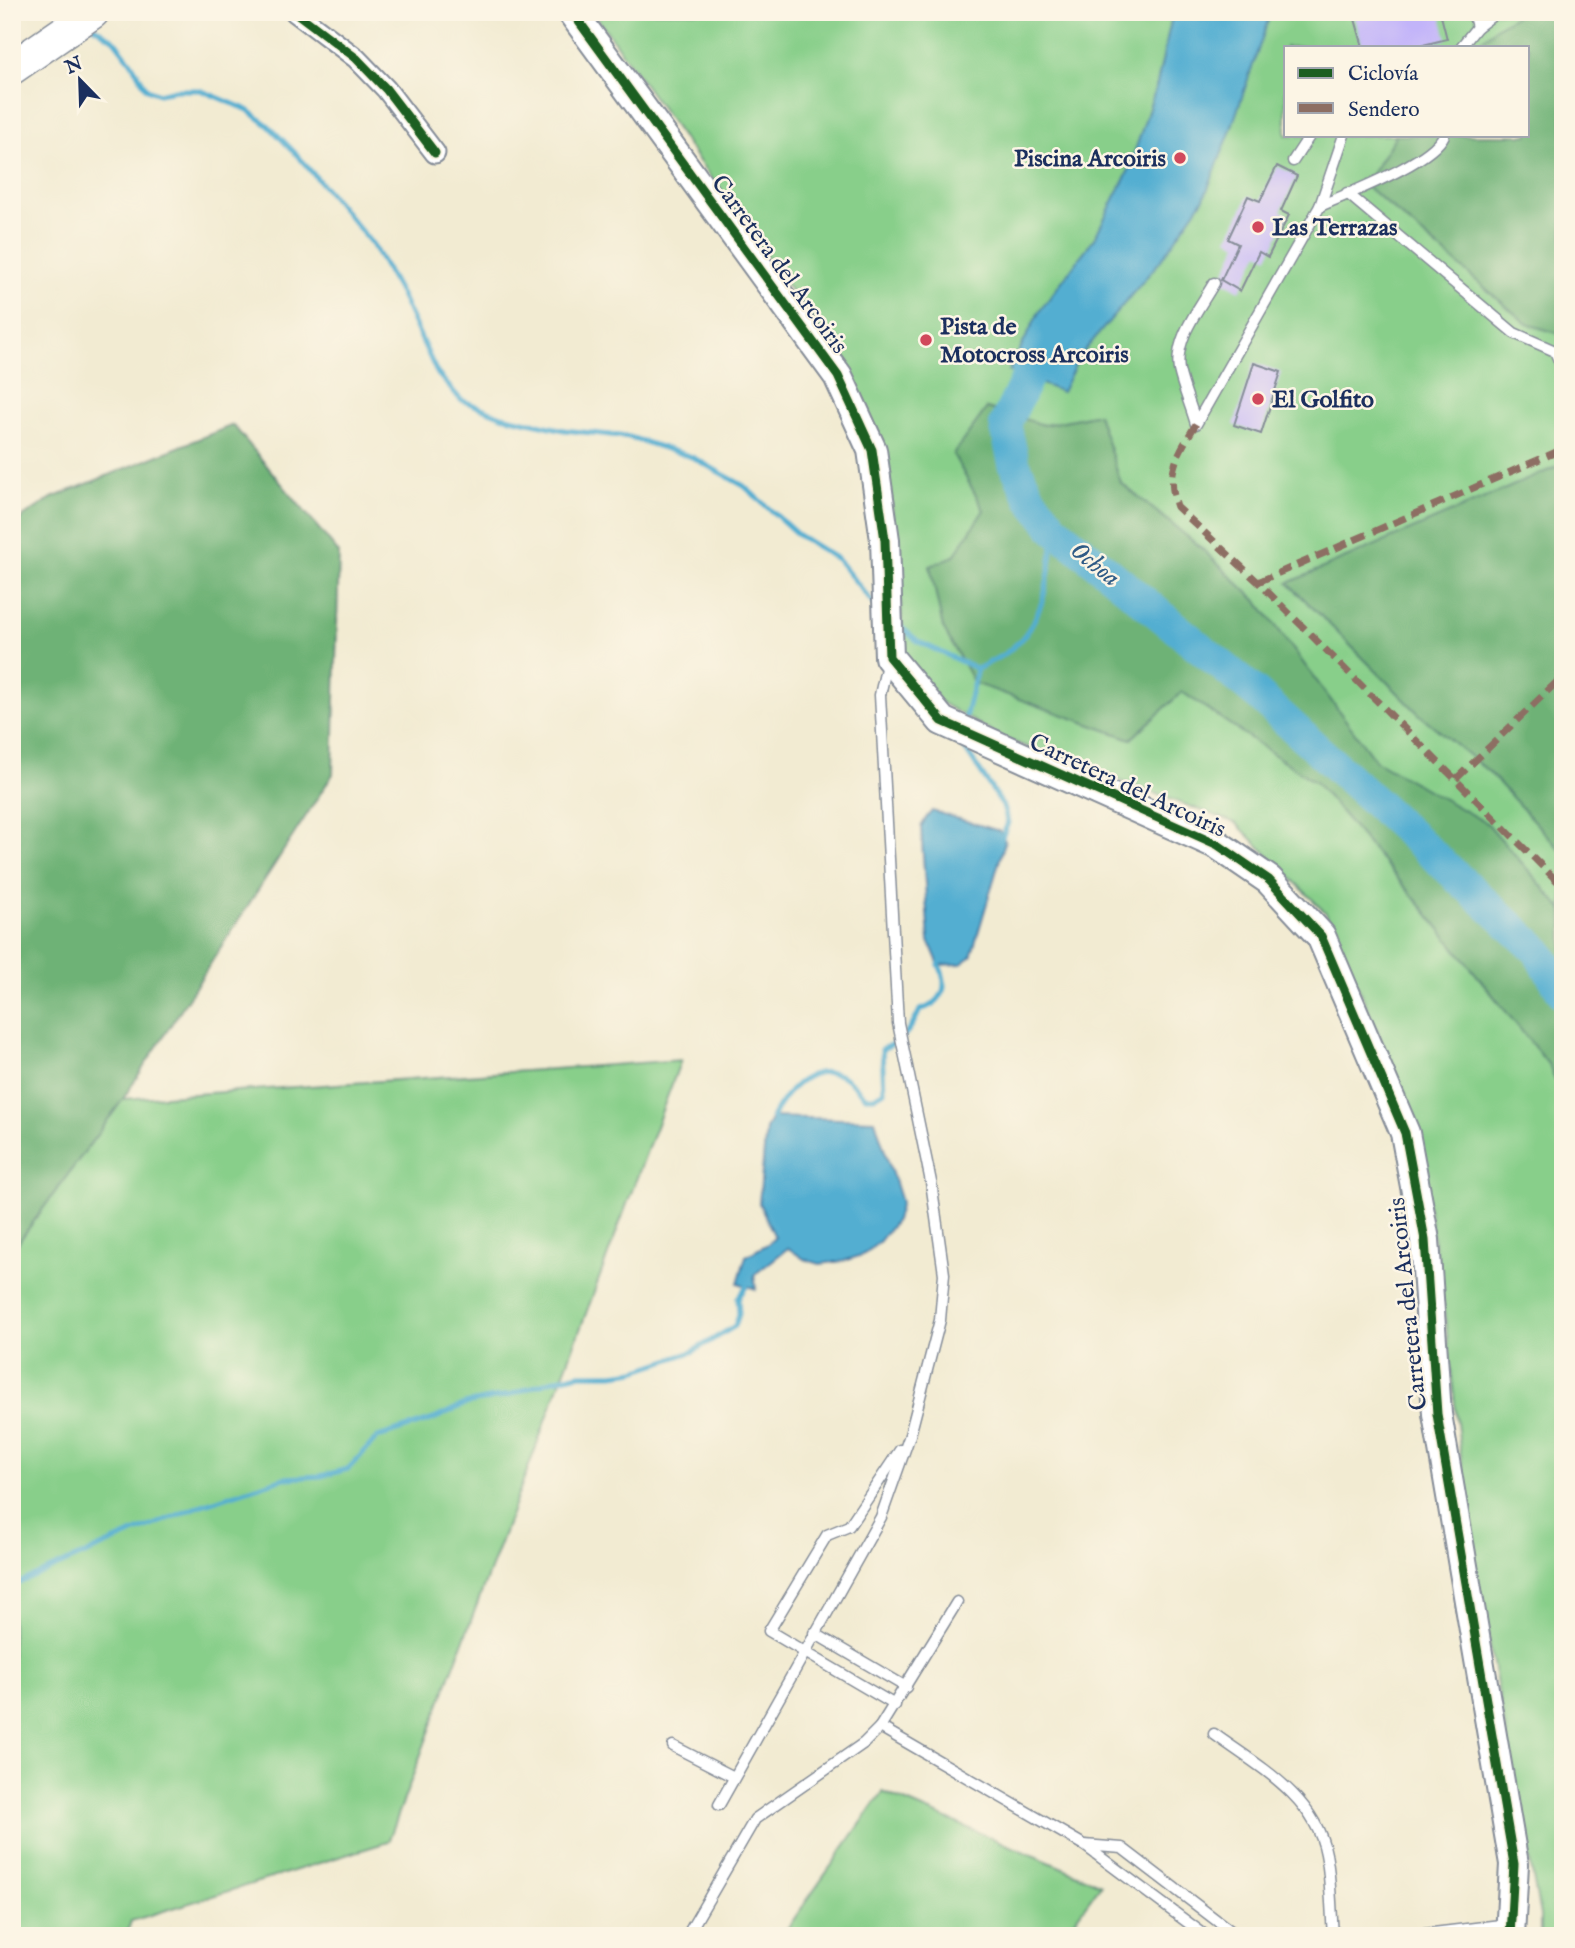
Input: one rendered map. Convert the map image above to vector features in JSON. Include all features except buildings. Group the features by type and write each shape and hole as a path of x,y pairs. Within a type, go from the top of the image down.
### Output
{"main road":[{"path":"12,68 93,12"}],"street":[{"path":"295,12 356,58 386,89 435,153"},
{"name":"Carretera del Arcoiris","path":"572,12 838,376 872,450 886,540 889,657 942,721 1218,845 1269,880 1321,936 1405,1133 1425,1240 1437,1414 1514,1864 1510,1930"}],"lane":[{"path":"1473,12 1477,27"},
{"path":"1462,46 1477,27 1497,12"},
{"path":"1293,161 1309,136"},
{"path":"1214,283 1184,335 1180,351 1179,369 1196,424 1320,206 1344,136"},
{"path":"1320,206 1422,159 1441,143 1444,136"},
{"path":"1347,193 1514,333 1555,351 1563,370"},
{"path":"719,1805 881,1517 910,1435 940,1320 944,1274 931,1182 899,1027 880,695 889,657"},
{"path":"895,1705 769,1631 827,1535 849,1526 910,1435"},
{"path":"687,1936 755,1819 864,1743 880,1727 957,1602"},
{"path":"814,1633 905,1686"},
{"path":"880,1727 1084,1845 1206,1936"},
{"path":"1214,1734 1282,1784 1309,1812 1317,1825 1326,1854 1333,1936"},
{"path":"673,1746 734,1777"},
{"path":"1084,1845 1122,1848 1237,1936"},
{"path":"1408,1936 1510,1930"}],"green space":[{"path":"593,12 1563,12 1563,1936 1540,1936 1540,1915 1471,1546 1446,1325 1415,1117 1326,913 1236,823 1005,739 940,702 905,655 888,463 846,368"},
{"path":"1522,12 1563,12 1563,335 1527,324 1365,185 1395,136 1530,136 1530,46 1475,46 1497,27"},
{"path":"987,408 1044,425 1098,414 1121,483 1199,546 1258,602 1376,761 1488,824 1563,910 1563,1095 1548,1064 1427,913 1316,783 1182,692 1131,739 974,683 943,628 930,566 954,556 984,510 953,454"},
{"path":"233,425 339,553 333,774 123,1099 12,1251 12,524 52,498"},
{"path":"1563,464 1563,853 1489,772 1420,715 1288,583"},
{"path":"681,1060 388,1842 131,1921 126,1936 12,1936 12,1251 123,1099"},
{"path":"883,1792 1101,1884 1063,1936 782,1936"}],"water":[{"path":"1173,12 1271,12 1229,135 1204,198 1161,260 1079,357 1062,392 1009,371 1039,312 1095,237 1128,172 1157,84"},
{"path":"932,811 1000,831 1005,842 971,957 961,964 939,965 929,941 921,827"},
{"path":"772,1117 875,1120 901,1202 896,1220 879,1242 863,1255 820,1264 804,1259 788,1248 754,1275 756,1289 738,1283 746,1256 775,1237 759,1203 766,1129"}],"waterway":[{"path":"93,26 114,40 147,89 159,94 175,90 200,90 248,110 269,126 299,157 372,244 402,297 437,373 461,400 502,416 564,430 629,437 692,457 744,486 798,535 837,559 873,603"},
{"name":"Ochoa","path":"1050,344 1027,378 1005,424 1014,463 1031,499 1055,529 1258,695 1538,951 1563,993"},
{"path":"902,628 919,642 977,669 1003,655 1022,638 1039,610 1048,579 1055,529"},
{"path":"964,722 977,669"},
{"path":"964,747 1003,806 1008,823 1000,842"},
{"path":"776,1122 772,1117 784,1098 799,1082 818,1073 840,1075 850,1081 865,1097 874,1097 884,1091 882,1049 901,1039 914,1023 920,1010 939,998 944,987 939,965 941,960"},
{"path":"12,1586 202,1505 284,1478 321,1476 348,1469 378,1437 434,1419 465,1404 509,1395 580,1374 635,1371 692,1352 735,1326 739,1314 738,1298 747,1283"}],"marked path":[{"path":"1196,424 1175,463 1172,483 1177,507 1258,582 1563,887"},
{"path":"1258,582 1563,449"},
{"path":"1456,779 1563,676"}],"cycle path":[{"path":"295,12 356,58 386,89 435,153"},
{"path":"572,12 838,376 872,450 885,540 889,657 942,721 1218,845 1269,880 1321,936 1405,1133 1425,1240 1437,1414 1514,1864 1510,1936"}],"place":[{"name":"Piscina Arcoiris","path":"1180,158"},
{"name":"Las Terrazas","path":"1258,227"},
{"name":"Pista de Motocross Arcoiris","path":"926,340"},
{"name":"El Golfito","path":"1258,399"}]}
